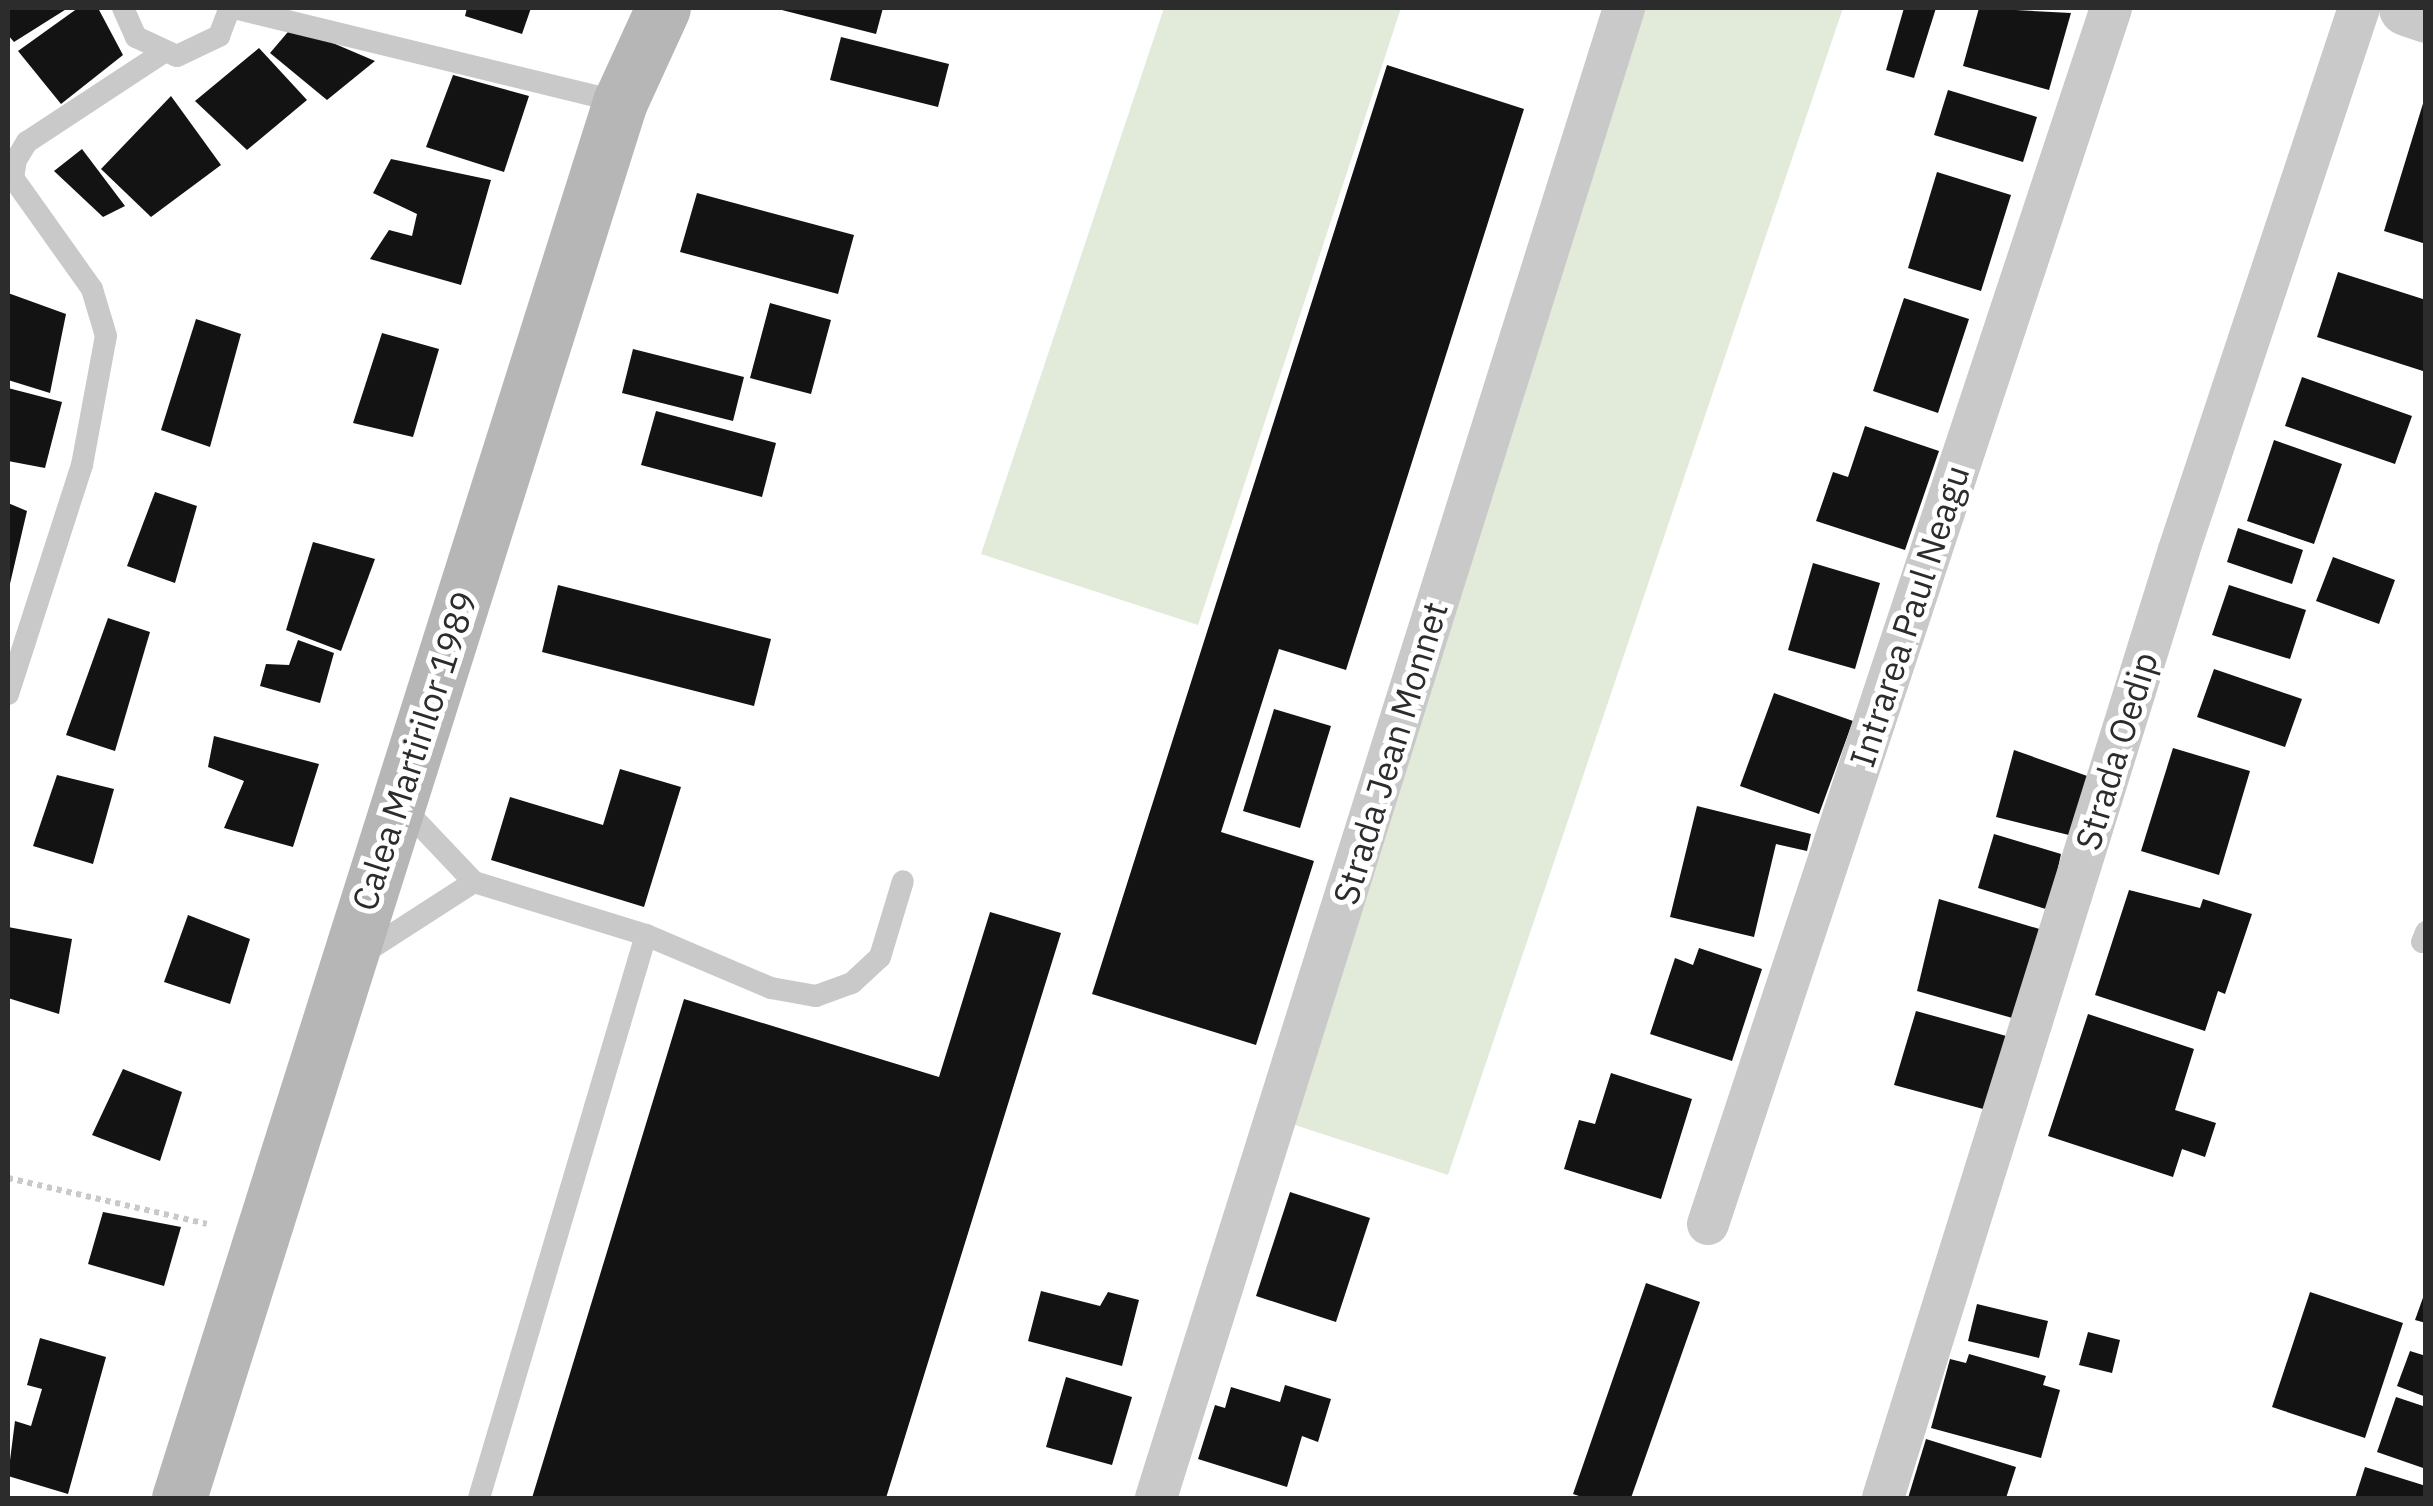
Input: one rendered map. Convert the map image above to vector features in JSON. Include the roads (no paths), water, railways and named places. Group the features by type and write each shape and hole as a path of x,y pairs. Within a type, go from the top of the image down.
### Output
{"main road":[{"name":"Calea Martirilor 1989","path":"179,1498 620,102 663,8"}],"street":[{"name":"Strada Jean Monnet","path":"1156,1498 1624,8"},
{"name":"Intrarea Paul Neagu","path":"1708,1224 2111,8"},
{"name":"Strada Oedip","path":"1884,1498 2179,550 2360,8"},
{"path":"2406,8 2426,15"}],"lane":[{"path":"123,8 136,38 161,54"},
{"path":"8,694 82,465 106,336 92,289 13,178 16,160 27,142 161,54 207,47 232,8 620,102"},
{"path":"398,803 474,882 646,935 771,988 816,996 852,984 880,957 903,881"},
{"path":"346,964 474,882"},
{"path":"479,1498 646,935"}]}
